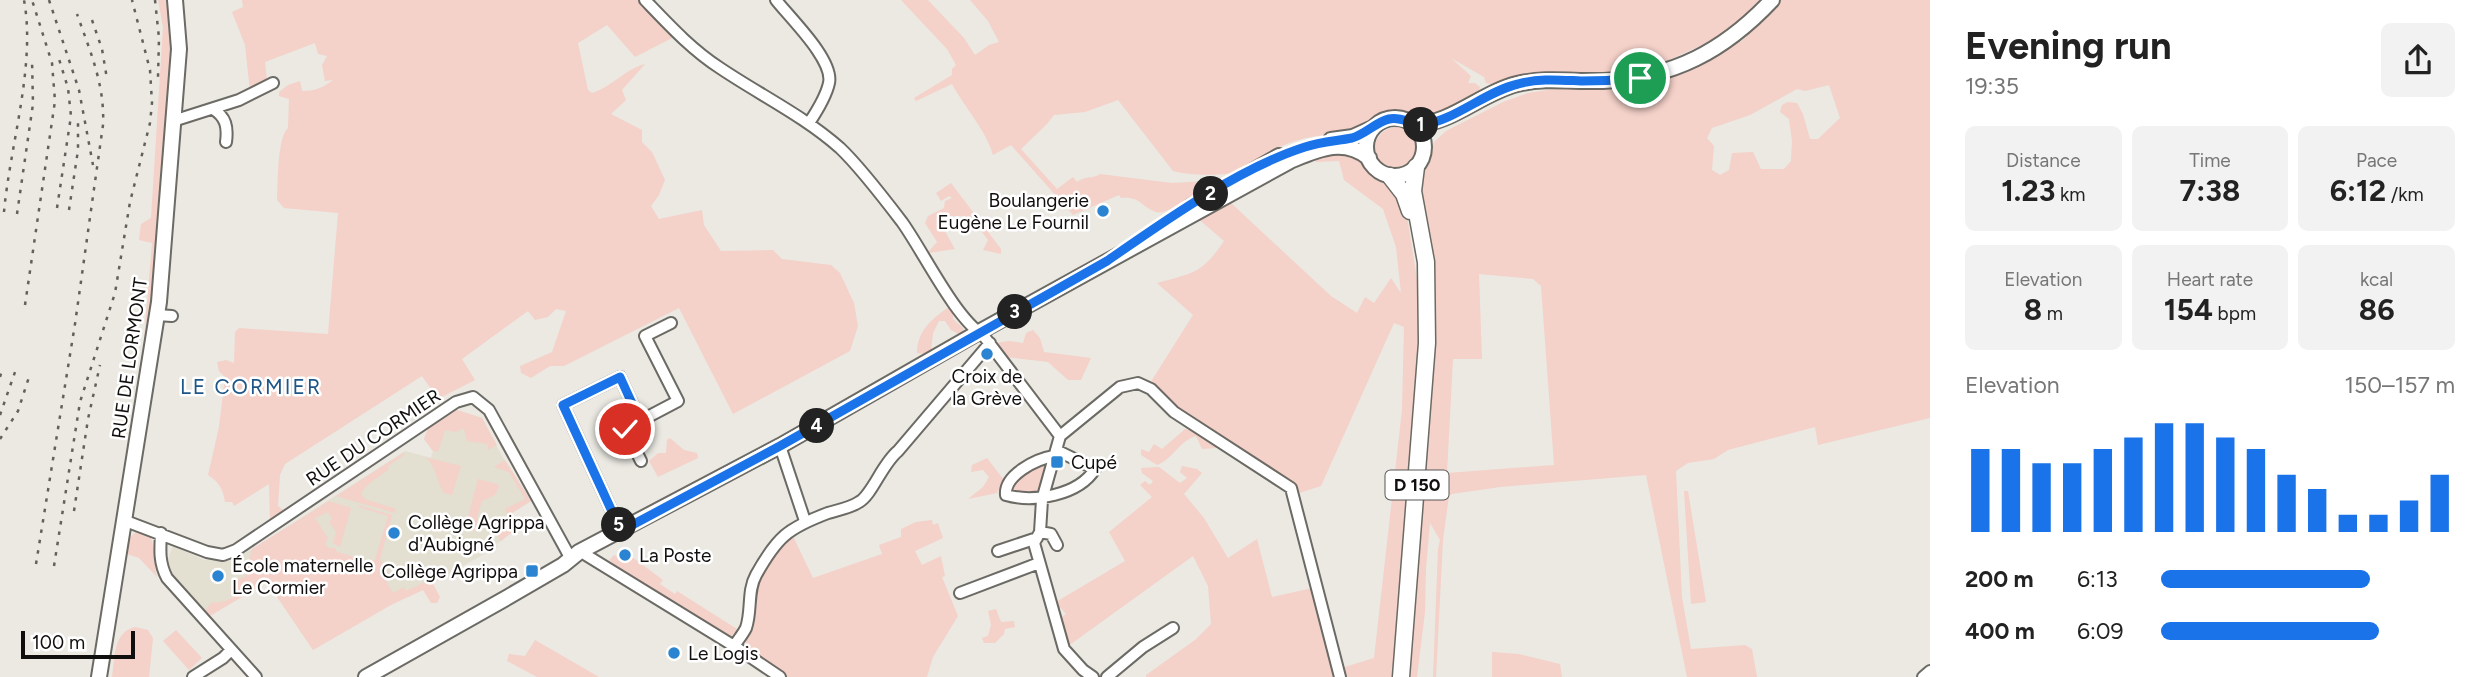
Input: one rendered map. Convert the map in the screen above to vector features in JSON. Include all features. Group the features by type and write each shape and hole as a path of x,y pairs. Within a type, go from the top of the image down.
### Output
{"highway":[{"name":"D 150","path":"1401,677 1426,372 1426,262 1413,191 1416,167"},
{"name":"D 150","path":"1390,176 1404,194 1408,205 1425,292"}],"main road":[{"name":"RUE DE LORMONT","path":"99,677 123,520 165,316 173,121 179,49 175,0"},
{"path":"1424,146 1443,126 1494,101 1532,88 1581,81 1640,78 1677,68 1726,41 1772,0"},
{"path":"1413,125 1427,124 1442,118 1515,84 1542,79 1581,81"},
{"path":"366,677 612,534 985,338 1147,233 1281,155 1327,141 1353,137 1388,119 1406,120 1423,138 1423,156 1416,167 1405,174 1390,176 1381,172 1369,158 1355,148 1343,147 1310,153 1290,161 1107,261"},
{"path":"1369,158 1367,143 1373,128"},
{"path":"571,559 586,555 616,538 621,531"}],"street":[{"path":"645,0 695,50 809,124 842,150 902,223 945,289 1060,436"},
{"path":"776,0 829,69 830,81 825,95 809,124"},
{"path":"173,121 239,100 273,83"},
{"path":"213,109 222,115 230,142"},
{"path":"641,461 625,429 678,401 645,336 670,323"},
{"path":"734,646 745,631 754,577 778,540 791,528 805,521 861,502 888,458 898,451 985,338"},
{"path":"621,531 563,405 620,377 640,421"},
{"path":"1093,677 1082,673 1064,649 1034,544 1039,535 1043,497 1060,436 1120,387 1138,383 1151,389 1174,412 1291,488 1340,677"},
{"name":"RUE DU CORMIER","path":"123,520 207,552 223,555 236,550 456,402 473,397 489,410 571,559"},
{"path":"780,446 805,521"},
{"path":"1055,453 1096,469 1088,481 1043,497 1010,497 1004,492 1010,480 1055,453"},
{"path":"161,533 161,568 167,578 256,677"},
{"path":"998,551 1039,535 1051,534 1056,545"},
{"path":"586,555 780,677"},
{"path":"960,593 1039,563"},
{"path":"1107,677 1143,647 1173,628"},
{"path":"193,677 232,650"},
{"path":"1923,677 1930,671"}],"shaded area":[{"path":"158,0 169,0 173,43 153,302 92,677 143,351 152,243 139,240 141,224 151,218 163,27"},
{"path":"242,0 645,0 678,35 635,57 607,25 578,43 588,90 592,93 645,64 622,90 626,100 611,114 642,130 642,142 652,152 665,180 651,206 659,219 702,210 704,225 721,251 773,250 782,259 831,265 840,273 854,303 858,326 850,351 733,414 679,308 564,366 550,366 531,378 521,373 520,366 552,352 566,311 556,309 548,317 535,320 528,311 462,359 475,380 438,399 422,376 285,464 280,475 278,506 283,510 270,520 269,484 234,506 232,502 225,502 220,486 208,475 219,427 225,377 219,371 217,362 226,360 234,363 235,332 239,328 328,334 338,213 284,208 277,200 280,151 284,133 288,128 289,99 279,96 279,92 300,81 302,91 318,89 333,80 325,81 322,65 327,56 318,54 315,43 265,62 267,81 250,91 245,45 232,12 243,7"},
{"path":"901,0 928,0 964,38 975,55 989,45 999,42 988,21 970,0 1763,0 1725,35 1657,65 1603,73 1540,74 1496,85 1486,83 1484,77 1451,58 1471,76 1468,83 1475,83 1480,87 1479,91 1430,118 1393,114 1384,116 1363,128 1287,144 1232,173 1206,175 1173,171 1118,100 1085,112 1054,115 1021,149 1057,189 1073,177 1077,182 1100,174 1172,183 1208,181 1211,186 1168,211 1156,212 1137,200 1121,198 1119,195 1073,215 1011,145 993,155 980,128 952,84 916,101 914,98 952,75 952,69 956,65 947,49"},
{"path":"1780,0 1930,0 1930,418 1818,445 1815,427 1728,450 1714,459 1688,463 1676,471 1682,597 1691,649 1745,645 1752,649 1757,677 1687,677 1646,475 1500,487 1449,496 1443,540 1436,677 1433,677 1440,540 1430,523 1425,612 1417,677 1406,677 1425,450 1419,199 1423,169 1434,142 1446,131 1503,102 1528,93 1568,87 1601,88 1742,41","holes":["1829,85 1840,118 1818,139 1810,139 1797,103 1787,102 1782,105 1780,112 1789,119 1792,141 1791,161 1784,169 1761,169 1753,152 1732,153 1729,170 1720,175 1712,170 1714,146 1707,138 1712,128 1750,115 1797,89 1805,91","1479,274 1533,279 1541,286 1554,465 1447,473 1453,359 1482,359"]},
{"path":"1397,127 1412,134 1419,149 1412,164 1397,171 1382,164 1375,149 1382,134"},
{"path":"1345,150 1365,161 1377,176 1389,182 1406,210 1419,292 1419,379 1394,677 1146,677 1195,640 1211,624 1208,586 1193,556 1064,649 1058,620 1066,614 1061,608 1053,610 1051,605 1125,561 1109,532 1152,497 1140,485 1145,481 1150,485 1153,481 1142,473 1141,468 1159,467 1180,483 1187,478 1180,472 1182,466 1197,469 1202,473 1184,494 1204,518 1228,558 1257,539 1272,597 1317,587 1338,669 1374,658 1402,410 1404,327 1394,323 1321,486 1293,495 1174,412 1151,389 1152,380 1193,315 1157,283 1196,271 1216,252 1224,241 1196,217 1216,205 1225,206 1231,203 1331,296 1357,313 1365,297 1374,303 1391,278 1401,293 1396,247 1383,209 1344,180 1339,161 1316,162 1314,157"},
{"path":"951,183 1001,249 1001,254 983,250 988,240 979,228 971,230 964,221 965,216 939,216 936,220 955,249 929,253 937,242 925,223 928,216 944,208 945,201 952,198 949,196 941,201 936,193"},
{"path":"951,306 954,309 953,319 964,329 960,335 951,330 945,321 939,321 933,333 931,351 926,354 917,353 920,338 927,325"},
{"path":"1033,330 1040,338 1044,352 1091,358 1081,380 1068,380 1048,362 1005,357 995,343 1023,343 1026,333"},
{"name":"Collège Agrippa d'Aubigné","path":"457,410 482,418 531,501 512,513 519,527 502,538 503,540 496,544 497,547 443,577 441,575 313,650 267,582 208,617 168,571 166,565 173,546 204,560 229,561 253,549 405,451 431,458 433,451 424,439 428,429"},
{"path":"457,410 482,418 497,445 488,450 488,444 467,441 464,429 457,432 445,430 438,452 433,451 424,439 428,429"},
{"path":"1185,429 1204,435 1217,448 1202,449 1196,436 1185,441 1157,465 1141,455 1141,449 1149,452 1154,444 1162,449"},
{"path":"670,438 684,450 697,453 698,458 658,477 649,461 658,453 666,453 667,440"},
{"path":"403,453 404,455 387,467 389,469 361,494 365,499 396,509 395,513 336,496"},
{"path":"425,457 461,466 452,495 444,493"},
{"path":"987,458 1004,480 997,493 968,499 983,487 989,477 983,470 971,472 972,465"},
{"path":"1041,459 1053,476 1050,492 1010,494 1010,480"},
{"path":"505,460 531,501 512,513 519,527 501,541 498,536 502,525 506,532 514,527 505,509 525,499 509,472 494,467"},
{"path":"478,479 499,487 495,495 482,501 477,518 477,531 465,528"},
{"path":"1684,491 1688,491 1706,602 1691,604"},
{"path":"329,501 351,508 340,547 333,543 336,532 329,522 332,519 328,512 315,518 328,538 325,544 329,548 368,561 375,560 388,516 358,505 392,515 380,559 390,576 385,579 393,593 404,587 406,591 441,575 443,577 433,584 440,597 437,603 431,603 423,590 391,605 313,650 267,582 208,617 204,612 211,603 234,597 232,580 245,577 252,549"},
{"path":"932,520 933,525 938,523 943,538 915,551 922,565 941,556 945,576 942,577 958,616 933,657 927,677 782,677 745,649 761,570 791,532 813,578 882,554 879,545 901,537 901,529 916,522"},
{"path":"136,532 149,534 153,544 157,577 139,558 124,553 128,539"},
{"path":"614,555 627,562 632,557 663,580 660,584 675,594 677,591 737,629 742,628 740,634 730,641 616,571 617,567 609,560"},
{"path":"996,609 1001,622 1014,621 1015,627 1005,629 995,643 984,643 982,638 988,636 991,625 988,611"},
{"path":"135,627 148,630 153,638 149,677 112,677 119,640 123,634"},
{"path":"176,630 202,658 189,670 163,641"},
{"path":"535,640 599,677 537,677 507,661 509,654 525,656"},
{"path":"1492,652 1519,654 1560,664 1562,677 1492,677"}],"railway":[{"path":"4,212 25,78 27,25 24,0"},
{"path":"25,305 55,101 52,63 32,0"},
{"path":"49,0 79,90 93,165"},
{"path":"54,566 80,402 115,293 130,202 150,123 150,70 132,0"},
{"path":"155,0 159,38 158,77"},
{"path":"36,564 75,324 103,125 99,82 77,14"},
{"path":"92,20 102,49 107,79"},
{"path":"57,208 71,116 68,88 59,59"},
{"path":"17,214 33,104 32,60"},
{"path":"69,210 78,150 78,121"},
{"path":"74,511 88,419 100,365"},
{"path":"0,377 2,370"},
{"path":"0,415 15,372"},
{"path":"0,439 18,411 30,374"}],"place":[{"name":"Boulangerie Eugène Le Fournil","path":"1103,211"},
{"name":"Croix de la Grève","path":"987,354"},
{"name":"Cupé","path":"1057,462"},
{"name":"Collège Agrippa d'Aubigné","path":"394,533"},
{"name":"La Poste","path":"625,555"},
{"name":"Collège Agrippa","path":"532,571"},
{"name":"École maternelle Le Cormier","path":"218,576"},
{"name":"Le Logis","path":"674,653"}],"district":[{"name":"LE CORMIER","path":"251,387"}],"route":[{"path":"625,429 640,421 620,377 563,405 621,531 780,446 1107,261 1222,187 1281,155 1327,141 1353,137 1388,119 1406,120 1413,125 1427,124 1515,84 1542,79 1602,81 1640,78"}]}
